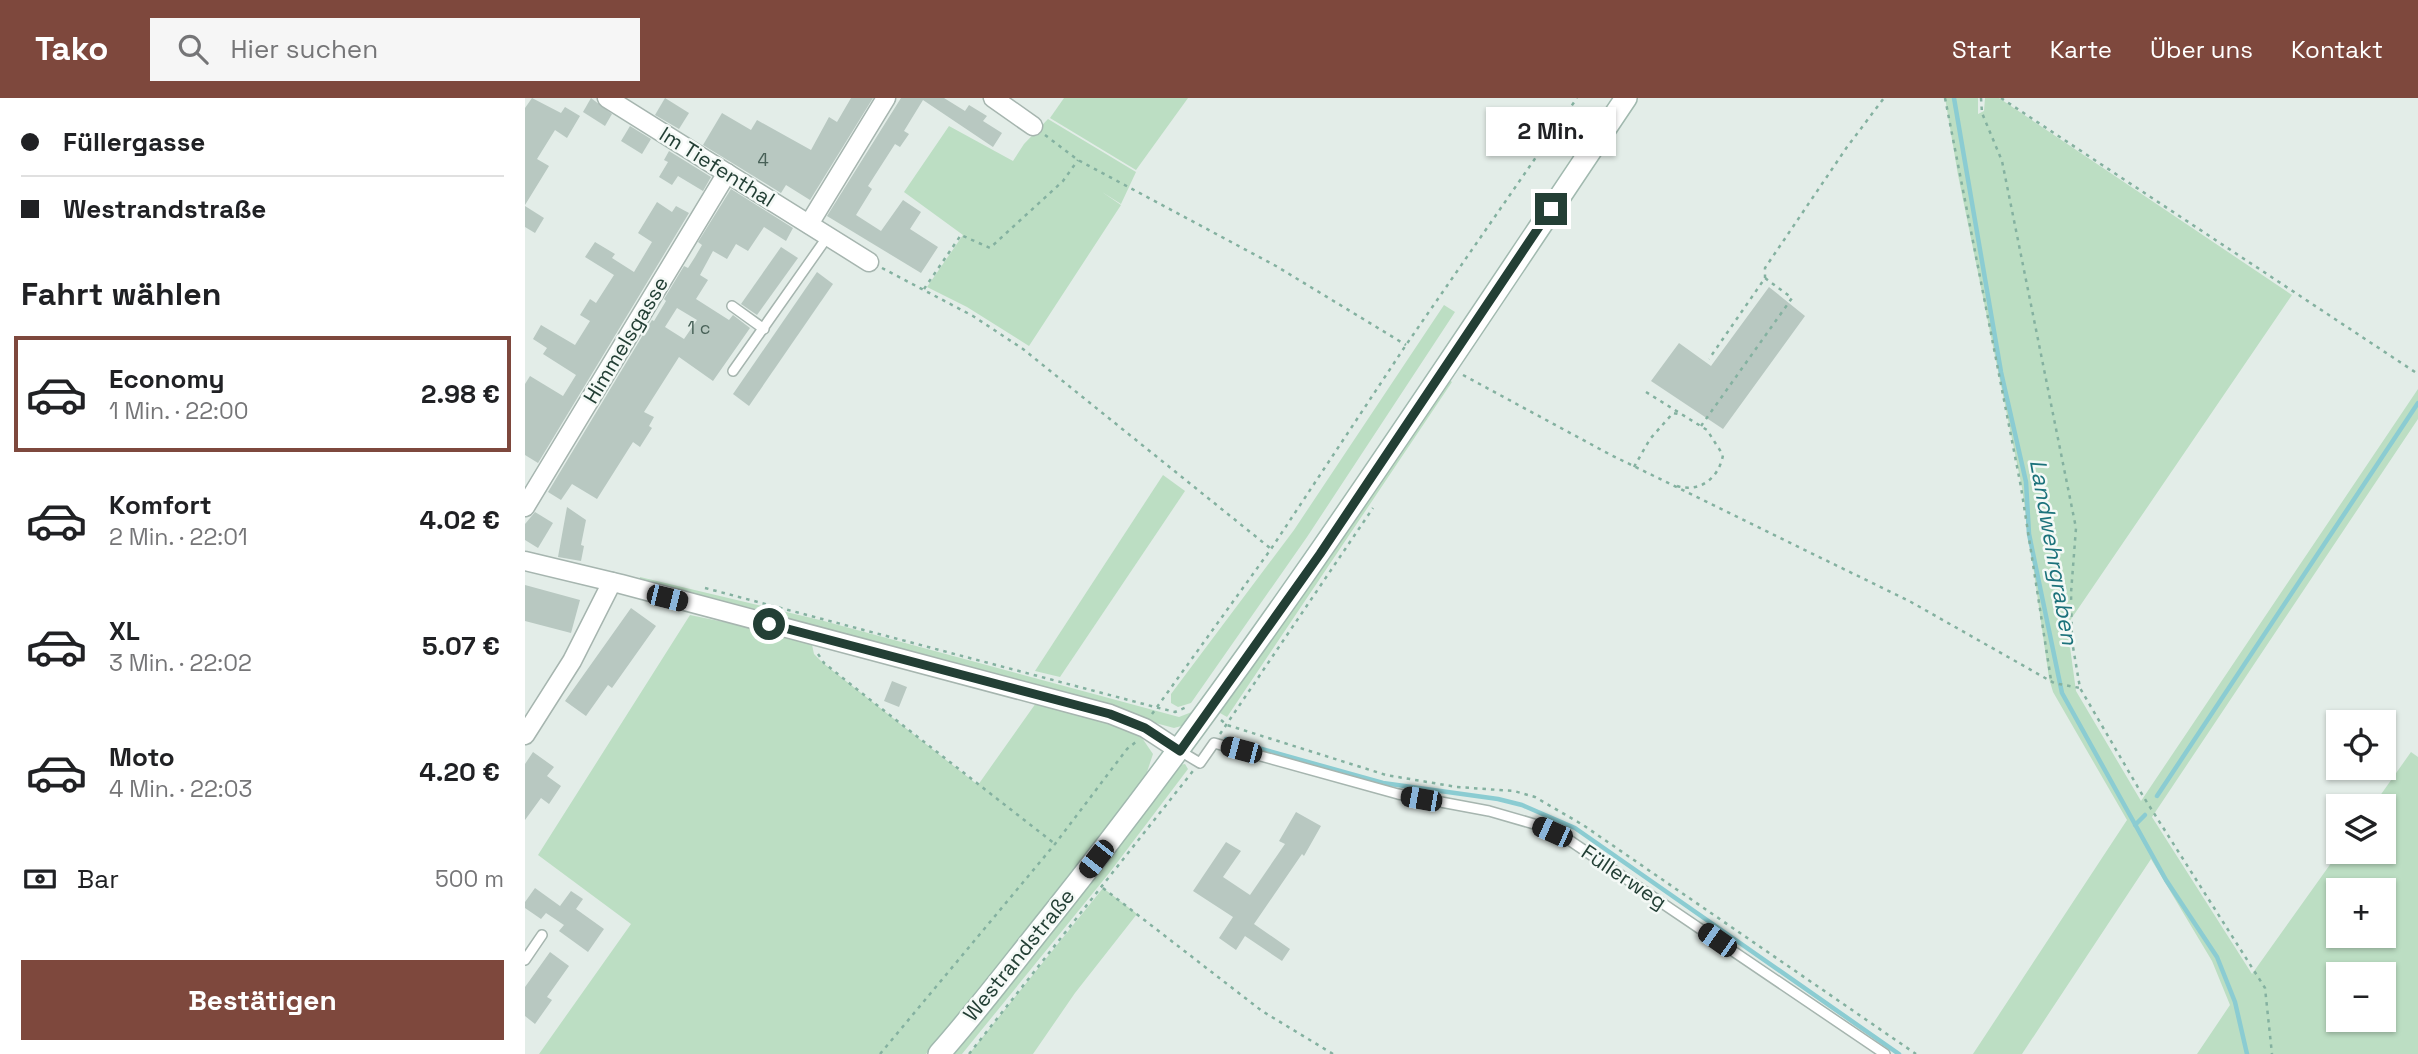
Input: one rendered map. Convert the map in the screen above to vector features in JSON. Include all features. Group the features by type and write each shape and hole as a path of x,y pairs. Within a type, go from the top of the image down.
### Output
{"main road":[{"name":"Westrandstraße","path":"940,1054 1180,751 1453,369 1626,98"}],"street":[{"name":"Im Tiefenthal","path":"607,98 869,262"},
{"path":"809,225 886,98"},
{"path":"993,98 1034,126"},
{"name":"Himmelsgasse","path":"525,507 727,173"},
{"path":"525,561 1110,714 1145,728 1180,751"},
{"path":"525,735 572,661 612,582"}],"lane":[{"path":"733,371 828,236"},
{"path":"732,306 764,328"},
{"name":"Füllerweg","path":"1200,763 1215,743 1398,794 1489,811 1534,824 1569,840 1603,862 1885,1054"},
{"path":"1180,751 1200,763"},
{"path":"525,960 542,935"}],"path":[{"path":"880,1054 1055,844 1127,749 1139,740 1155,707 1271,549 1406,345 1577,98"},
{"path":"1709,359 1765,278 1765,268 1847,147 1884,98"},
{"path":"1945,98 2021,487 2053,682"},
{"path":"1981,98 1982,113 2001,161 2076,528 2071,593 2072,641 2080,688 2143,796 2265,988 2273,1054"},
{"path":"2001,98 2418,374"},
{"path":"1034,126 1078,160 1276,265 1406,345"},
{"path":"924,289 961,235 989,248 1063,181 1078,160"},
{"path":"869,262 924,289 1023,349 1271,549"},
{"path":"1701,426 1790,304 1792,298 1788,293 1765,278"},
{"path":"1453,369 1634,467 1911,602 2053,682 2080,688"},
{"path":"1646,391 1701,426 1718,443 1723,455 1722,462 1709,482 1697,488 1667,483"},
{"path":"1634,467 1650,439 1664,422 1673,413 1682,414"},
{"path":"702,588 1175,712 1198,703"},
{"path":"818,637 818,653 824,663 1055,844"},
{"path":"969,1054 1200,763"},
{"path":"1492,795 1493,789"},
{"path":"1103,888 1262,1010 1333,1054"}],"green space":[{"path":"1064,98 1188,98 1136,170 1050,118"},
{"path":"1945,98 1978,98 1978,114 1984,111 1985,98 1999,98 2292,295 2067,625 2076,691 2141,801 2418,389 2418,419 2152,817 2252,974 2330,864 2396,864 2396,794 2381,794 2391,780 2396,780 2396,773 2411,752 2418,757 2418,1054 2197,1054 2230,1005 2212,961 2151,859 2022,1054 1973,1054 2127,820 2053,692 2022,488 1958,175"},
{"path":"1048,119 1136,172 1121,204 1102,192 1121,205 1029,346 967,307 927,287 963,235 904,192 949,126 1013,161 1024,144"},
{"path":"1444,305 1455,312 1307,537 1191,703 1178,707 1171,703 1171,694 1294,530"},
{"path":"1448,379 1452,382 1227,717 1220,713 1329,559"},
{"path":"1163,475 1185,491 1060,677 1035,671"},
{"path":"640,577 820,620 1179,717 1197,710 1185,725 1174,728 639,584"},
{"path":"690,615 811,640 814,654 823,663 978,785 1036,703 1124,727 1140,735 1153,754 1145,778 1075,875 926,1054 539,1054 631,924 538,855"},
{"path":"1185,764 1188,769 1110,872 962,1054 948,1054 1180,765"},
{"path":"1103,888 1137,914 1075,993 1033,1054 969,1054"}],"building":[{"path":"532,98 561,113 565,107 580,116 567,138 555,130 537,159 549,166 525,205 525,108"},
{"path":"591,98 612,114 605,126 583,112"},
{"path":"665,98 689,113 679,129 655,115"},
{"path":"851,98 873,98 810,200 786,185 781,193 703,145 722,113 751,130 757,120 811,150 829,117 837,122"},
{"path":"901,98 944,98 965,111 969,105 987,116 983,121 1002,133 993,147 923,100 904,131 909,134 900,147 895,144 868,186 872,189 856,215 881,231 903,200 921,212 910,229 938,247 921,273 827,216"},
{"path":"630,126 651,139 642,154 621,141"},
{"path":"669,151 711,177 703,191 678,176 672,185 659,177 668,162 664,160"},
{"path":"731,189 793,228 786,241 764,227 748,251 736,244 727,259 713,251 700,275 708,280 696,299 729,320 733,315 750,328 713,381 679,357 644,412 654,417 649,426 652,428 640,447 633,442 597,499 572,484 561,500 548,492 652,320 654,321 684,266 688,268 695,257 702,245 698,242","holes":["677,308 697,320 684,339 665,327"]},
{"path":"657,202 672,212 676,206 689,213 538,463 525,455 525,384 530,376 563,396 576,375 543,354 547,348 533,339 541,325 575,345 590,321 580,315 590,299 596,303 614,275 585,257 595,242 615,254 612,258 634,272 652,242 638,233"},
{"path":"525,206 544,218 535,233 525,227"},
{"path":"781,247 798,258 757,315 741,304"},
{"path":"817,272 833,284 749,406 733,394"},
{"path":"1769,287 1805,316 1723,429 1651,381 1679,343 1711,366"},
{"path":"567,507 586,520 581,561 558,557"},
{"path":"535,512 553,523 538,548 525,540 525,524"},
{"path":"525,585 580,600 571,633 525,621"},
{"path":"631,608 656,626 612,688 608,685 586,716 565,701"},
{"path":"892,681 907,687 899,707 884,701"},
{"path":"533,752 554,767 547,776 561,786 549,804 541,798 525,820 525,764"},
{"path":"1296,812 1321,826 1304,856 1302,854 1254,924 1290,949 1282,961 1245,936 1236,950 1219,938 1233,917 1193,891 1226,842 1241,851 1223,877 1250,895 1285,844 1279,841"},
{"path":"535,888 560,906 571,891 583,899 576,909 604,929 588,952 559,931 564,925 546,913 541,919 525,908 525,902"},
{"path":"550,952 569,966 547,997 552,1000 535,1024 525,1016 525,987"}],"waterway":[{"name":"Landwehrgraben","path":"1954,98 2001,372 2026,482 2029,534 2062,693 2166,880 2217,957 2235,1002 2247,1054"},
{"path":"2157,796 2418,403"},
{"path":"1226,739 1383,783 1498,799 1522,805 1575,828 1899,1054"},
{"path":"2135,825 2145,815"}],"route":[{"path":"769,624 1110,714 1145,728 1180,751 1320,554 1551,209"}]}
